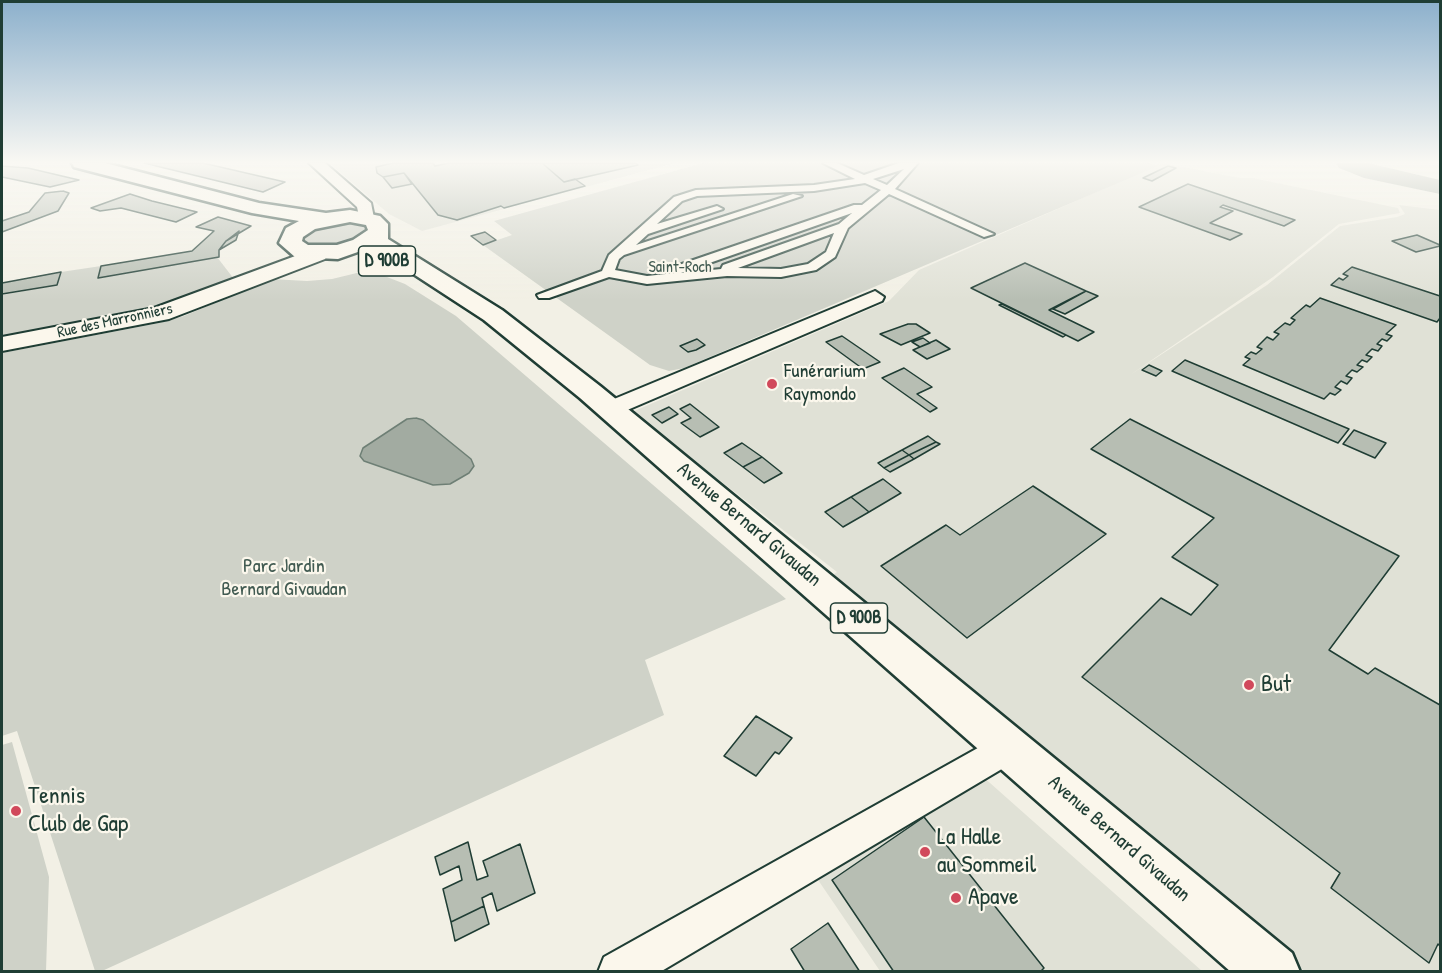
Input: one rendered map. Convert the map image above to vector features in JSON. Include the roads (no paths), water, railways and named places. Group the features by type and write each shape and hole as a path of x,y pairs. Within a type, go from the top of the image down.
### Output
{"main road":[{"path":"260,209 334,218 368,218 362,245 328,253 294,240 286,223 260,209"},
{"path":"294,240 308,225 334,218"},
{"name":"D 900B","path":"368,218 379,242 394,254 434,278"},
{"name":"D 900B","path":"328,253 372,256 434,278"},
{"name":"Avenue Bernard Givaudan","path":"434,278 493,315 610,408 1273,972"}],"street":[{"path":"359,208 368,218"},
{"path":"608,273 617,255 644,232 665,208"},
{"path":"644,232 719,208"},
{"path":"617,255 759,208"},
{"path":"650,279 853,208"},
{"path":"712,274 843,226 862,208"},
{"path":"932,208 988,234"},
{"path":"714,210 781,248"},
{"path":"544,295 608,273 650,279 712,274 781,273 812,267 831,254 843,226"},
{"name":"Rue des Marronniers","path":"259,275 294,240"},
{"name":"Rue des Marronniers","path":"2,344 160,314 259,275 328,253"},
{"path":"610,408 648,388 875,297"},
{"path":"619,972 1010,746"}],"place":[{"name":"Funérarium Raymondo","path":"772,384"},
{"name":"But","path":"1249,685"},
{"name":"Tennis Club de Gap","path":"16,811"},
{"name":"La Halle au Sommeil","path":"925,852"},
{"name":"Apave","path":"956,898"}],"park label":[{"name":"Saint-Roch","path":"680,268"},
{"name":"Parc Jardin Bernard Givaudan","path":"284,578"}]}
